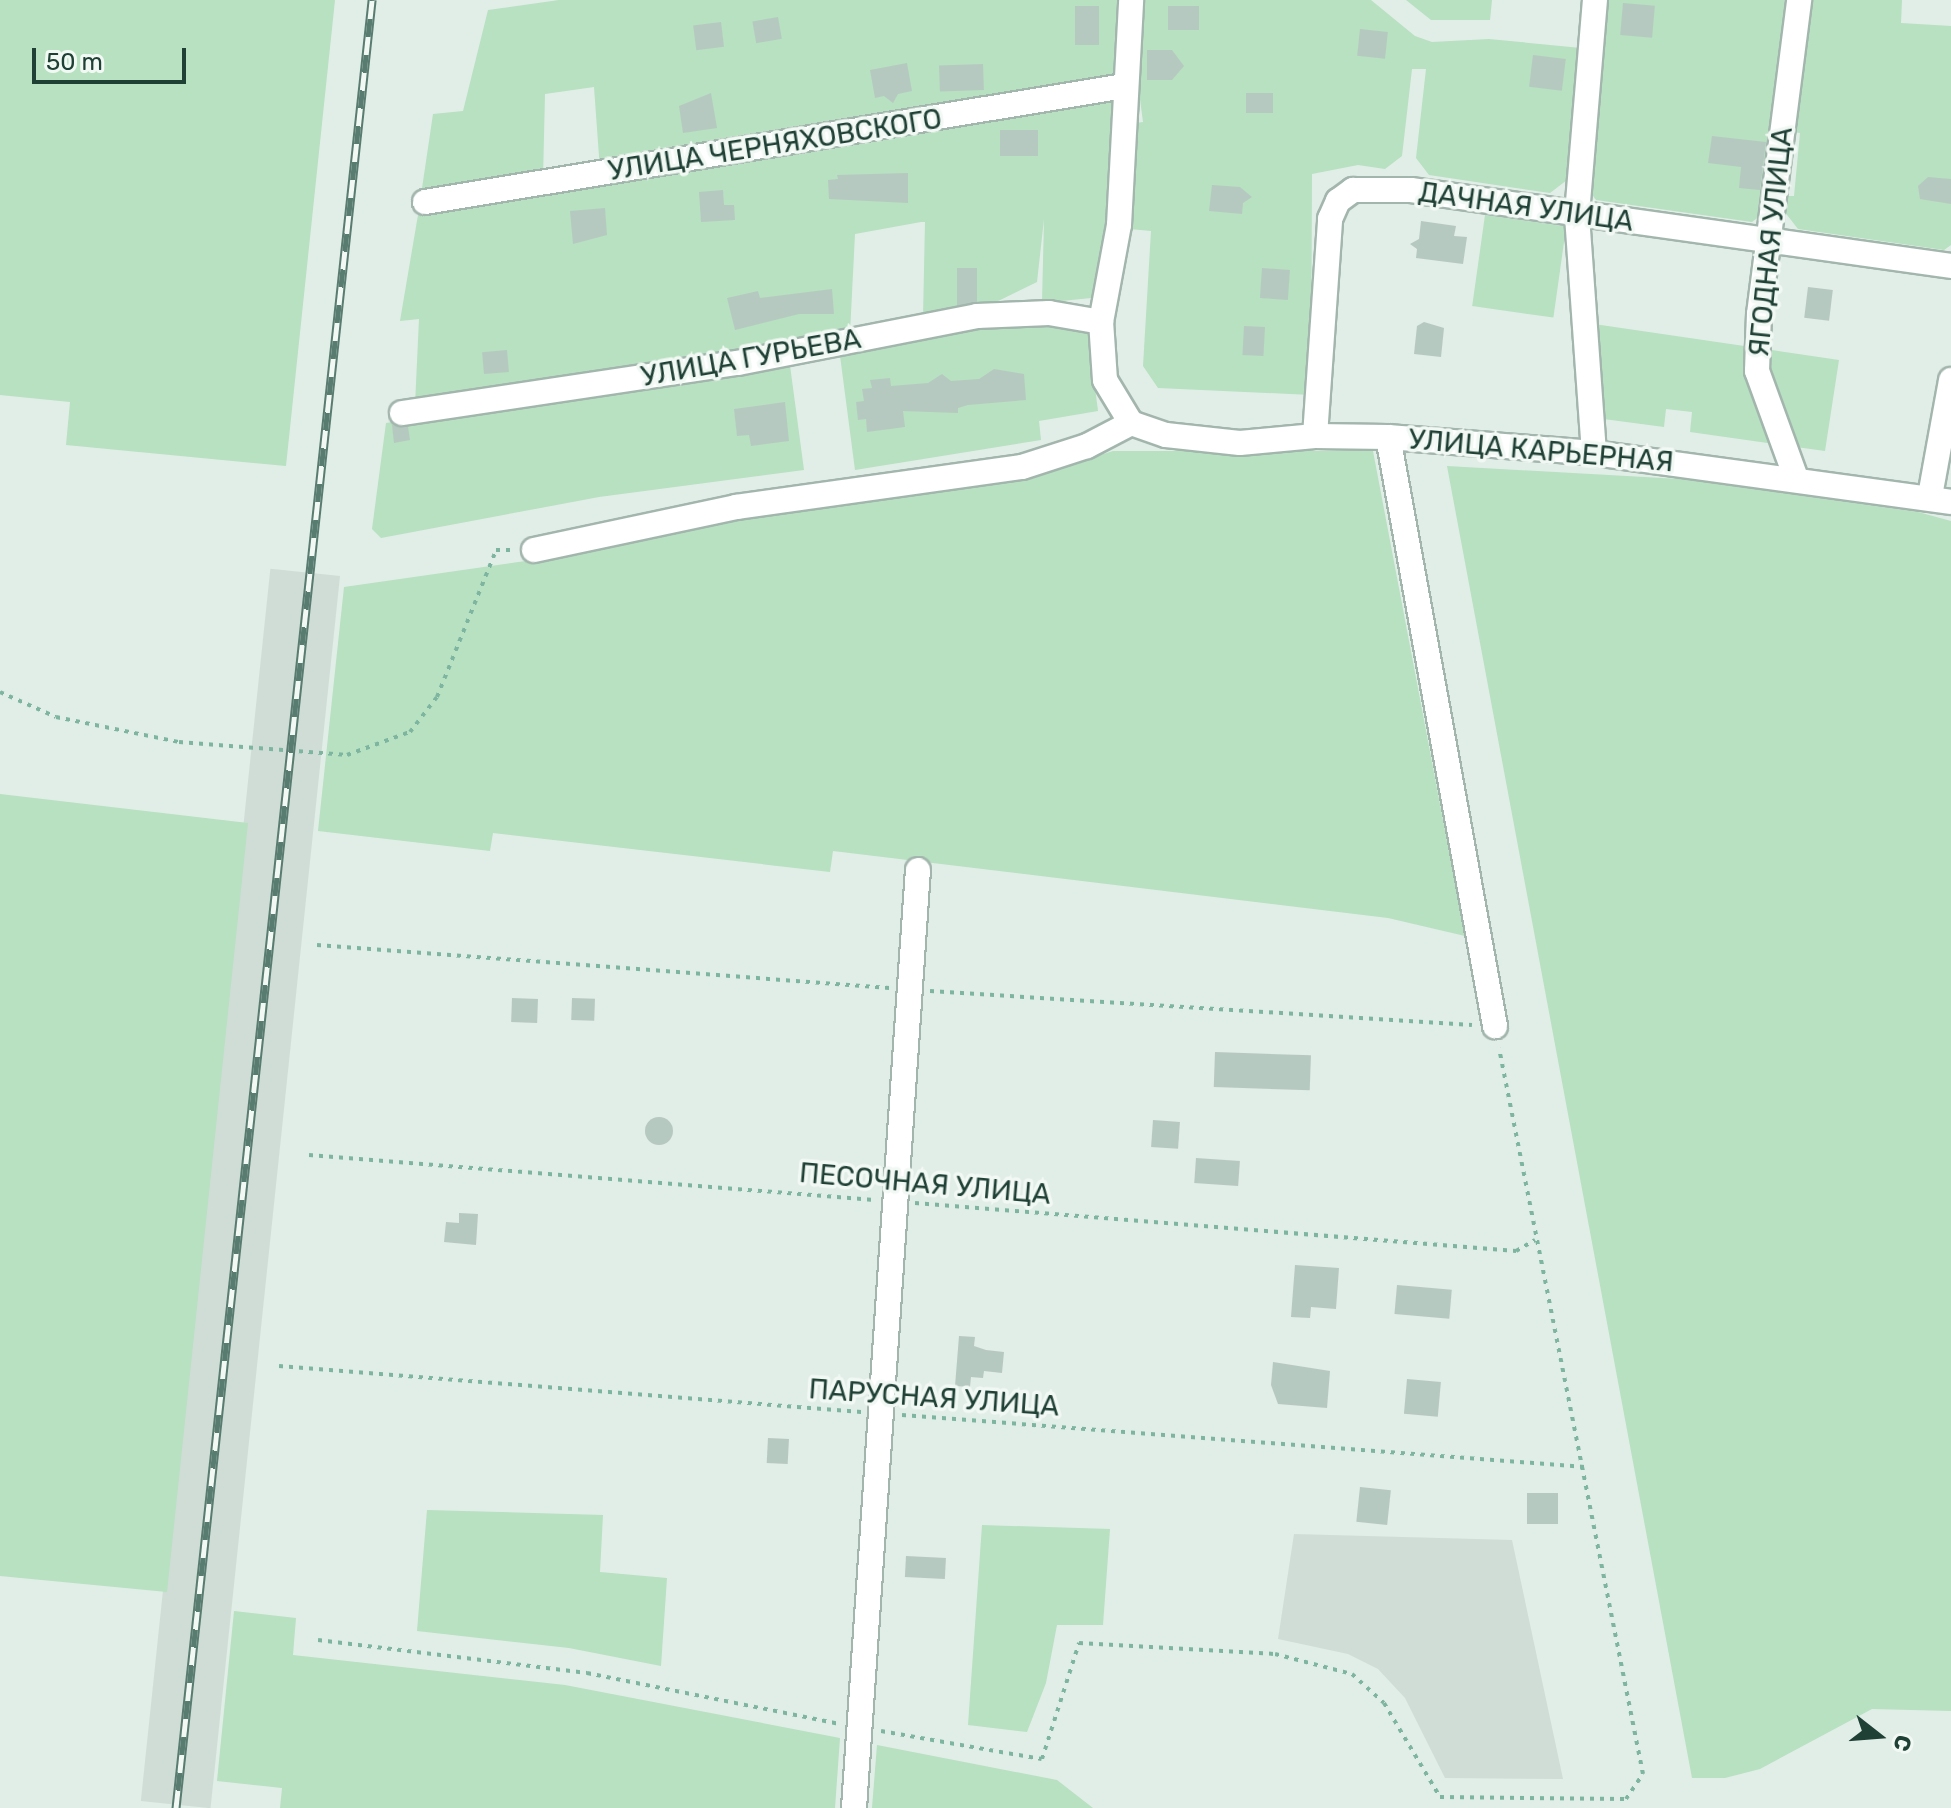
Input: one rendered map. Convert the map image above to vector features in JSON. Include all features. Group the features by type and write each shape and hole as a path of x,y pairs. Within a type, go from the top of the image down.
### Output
{"street":[{"path":"534,550 736,507 1022,467 1087,446 1131,423 1105,380 1101,322 1119,225 1124,86 1131,0"},
{"path":"1594,453 1577,214 1595,0"},
{"name":"ЯГОДНАЯ УЛИЦА","path":"1796,478 1757,371 1799,0"},
{"name":"УЛИЦА ЧЕРНЯХОВСКОГО","path":"425,202 1124,86"},
{"name":"ДАЧНАЯ УЛИЦА","path":"1315,436 1327,249 1338,201 1353,190 1411,190 1770,243 1951,266"},
{"name":"УЛИЦА ГУРЬЕВА","path":"402,413 723,365 977,316 1049,313 1101,322"},
{"path":"1941,499 1951,380"},
{"name":"УЛИЦА КАРЬЕРНАЯ","path":"1131,423 1166,435 1240,443 1315,436 1388,437 1594,453 1941,499"},
{"path":"1388,437 1495,1026"},
{"path":"854,1808 878,1414 918,870"}],"path":[{"path":"0,692 56,717 179,742 347,755 410,732 437,697 496,550 534,550"},
{"path":"318,1640 587,1673 861,1728 1042,1759 1079,1643 1275,1654 1352,1674 1384,1703 1440,1797 1626,1799 1643,1774 1585,1467 1535,1240 1495,1026"},
{"name":"ПЕСОЧНАЯ УЛИЦА","path":"309,1155 1516,1251 1535,1240"},
{"name":"ПАРУСНАЯ УЛИЦА","path":"279,1366 1585,1467"}],"shaded area":[{"path":"270,569 340,576 211,1808 141,1801"},
{"path":"1294,1534 1512,1540 1563,1779 1445,1778 1405,1698 1378,1669 1348,1654 1278,1639"}],"green space":[{"path":"0,0 335,0 286,466 66,445 70,402 0,395"},
{"path":"559,0 1121,0 1114,79 600,170 594,87 545,94 543,178 421,195 433,114 463,111 488,10"},
{"path":"1145,0 1371,0 1415,36 1432,42 1489,39 1581,48 1567,180 1550,193 1429,175 1416,158 1426,69 1412,69 1402,156 1385,169 1358,165 1312,174 1311,395 1158,388 1143,366 1151,231 1130,229 1136,123 1143,122 1138,84"},
{"path":"1406,0 1492,0 1490,20 1431,20"},
{"path":"1603,0 1793,0 1769,209 1752,222 1596,200 1583,182"},
{"path":"1806,0 1902,0 1901,23 1951,26 1951,245 1944,250 1798,229 1784,211 1786,196 1794,196 1800,133 1793,132"},
{"path":"1114,93 1101,297 1042,303 1044,219 1037,282 984,308 923,317 925,222 921,222 855,234 850,333 415,405 419,319 400,321 419,209"},
{"path":"1485,215 1566,226 1553,318 1472,306"},
{"path":"1072,319 1088,333 1098,411 1039,421 1041,440 855,470 839,348 904,334"},
{"path":"1594,324 1839,360 1825,451 1690,432 1692,412 1666,409 1664,427 1581,416"},
{"path":"789,358 804,470 599,497 381,538 372,529 386,423"},
{"path":"1113,451 1373,451 1465,936 1388,918 833,851 830,872 493,833 490,851 318,831 344,587 554,557 733,517 1030,477"},
{"path":"1447,466 1680,479 1918,512 1951,521 1951,1711 1872,1709 1760,1769 1725,1778 1692,1778"},
{"path":"0,794 248,823 167,1592 0,1576"},
{"path":"427,1510 603,1515 600,1572 667,1578 661,1666 569,1648 417,1631"},
{"path":"982,1525 1110,1529 1103,1625 1057,1625 1046,1683 1027,1732 968,1725"},
{"path":"234,1611 296,1618 293,1655 565,1685 840,1738 835,1808 280,1808 282,1788 217,1781"},
{"path":"877,1745 1057,1780 1093,1808 872,1808"}],"building":[{"path":"1623,3 1655,6 1652,38 1620,35"},
{"path":"1075,6 1099,6 1099,45 1075,45"},
{"path":"1168,6 1199,6 1199,30 1168,30"},
{"path":"778,17 782,39 756,43 752,22"},
{"path":"721,22 724,47 696,50 693,25"},
{"path":"1360,29 1388,32 1385,59 1357,56"},
{"path":"1147,50 1172,50 1184,66 1172,80 1147,80"},
{"path":"1533,55 1566,59 1562,91 1529,87"},
{"path":"907,63 912,91 898,94 893,103 884,96 875,98 870,70"},
{"path":"983,64 984,90 940,92 939,66"},
{"path":"711,93 717,128 683,133 679,106"},
{"path":"1246,93 1273,93 1273,113 1246,113"},
{"path":"1000,130 1038,130 1038,156 1000,156"},
{"path":"1712,136 1766,142 1760,190 1739,188 1741,167 1708,163"},
{"path":"908,173 908,203 829,199 828,180 838,179 837,175"},
{"path":"1928,177 1951,179 1951,204 1920,199 1918,186"},
{"path":"1212,185 1240,187 1252,197 1243,203 1242,214 1209,211"},
{"path":"723,190 724,205 734,205 735,220 701,222 699,192"},
{"path":"605,208 607,235 573,244 570,211"},
{"path":"1421,221 1456,226 1454,236 1467,237 1463,264 1416,258 1417,249 1410,244 1419,239"},
{"path":"957,268 977,268 977,305 957,305"},
{"path":"1262,268 1290,270 1288,300 1260,298"},
{"path":"1808,287 1833,290 1829,321 1804,318"},
{"path":"832,289 834,314 799,314 735,330 727,298 758,291 760,298"},
{"path":"1424,322 1444,328 1441,357 1414,354 1417,326"},
{"path":"1244,326 1265,327 1263,356 1242,355"},
{"path":"507,350 509,372 484,374 482,352"},
{"path":"994,369 1024,374 1026,400 968,405 958,408 958,413 903,411 905,427 867,432 866,419 858,420 856,402 864,401 862,389 872,388 870,380 890,378 891,386 928,383 942,374 951,381 979,379"},
{"path":"785,402 789,441 751,446 749,435 737,436 734,409"},
{"path":"392,425 408,427 410,440 394,443"},
{"path":"512,998 538,999 537,1023 511,1022"},
{"path":"572,998 595,999 594,1021 571,1020"},
{"path":"1215,1052 1311,1055 1310,1090 1214,1087"},
{"path":"659,1117 669,1121 673,1131 669,1141 659,1145 649,1141 645,1131 649,1121"},
{"path":"1153,1120 1180,1122 1178,1149 1151,1147"},
{"path":"1196,1158 1240,1161 1238,1186 1194,1183"},
{"path":"459,1213 478,1214 476,1245 444,1242 446,1222 459,1223"},
{"path":"1295,1265 1339,1268 1336,1309 1311,1307 1310,1318 1291,1317"},
{"path":"1397,1285 1452,1290 1449,1319 1394,1314"},
{"path":"959,1336 975,1337 974,1346 1004,1352 1002,1373 984,1371 983,1378 971,1377 970,1387 955,1386"},
{"path":"1273,1362 1330,1371 1327,1408 1278,1404 1271,1385"},
{"path":"1407,1379 1441,1382 1438,1417 1404,1414"},
{"path":"768,1438 789,1439 788,1464 767,1463"},
{"path":"1360,1487 1391,1490 1387,1525 1356,1522"},
{"path":"1527,1493 1558,1493 1558,1524 1527,1524"},
{"path":"906,1556 946,1558 945,1579 905,1577"}],"railway":[{"path":"176,1808 372,0"}]}
